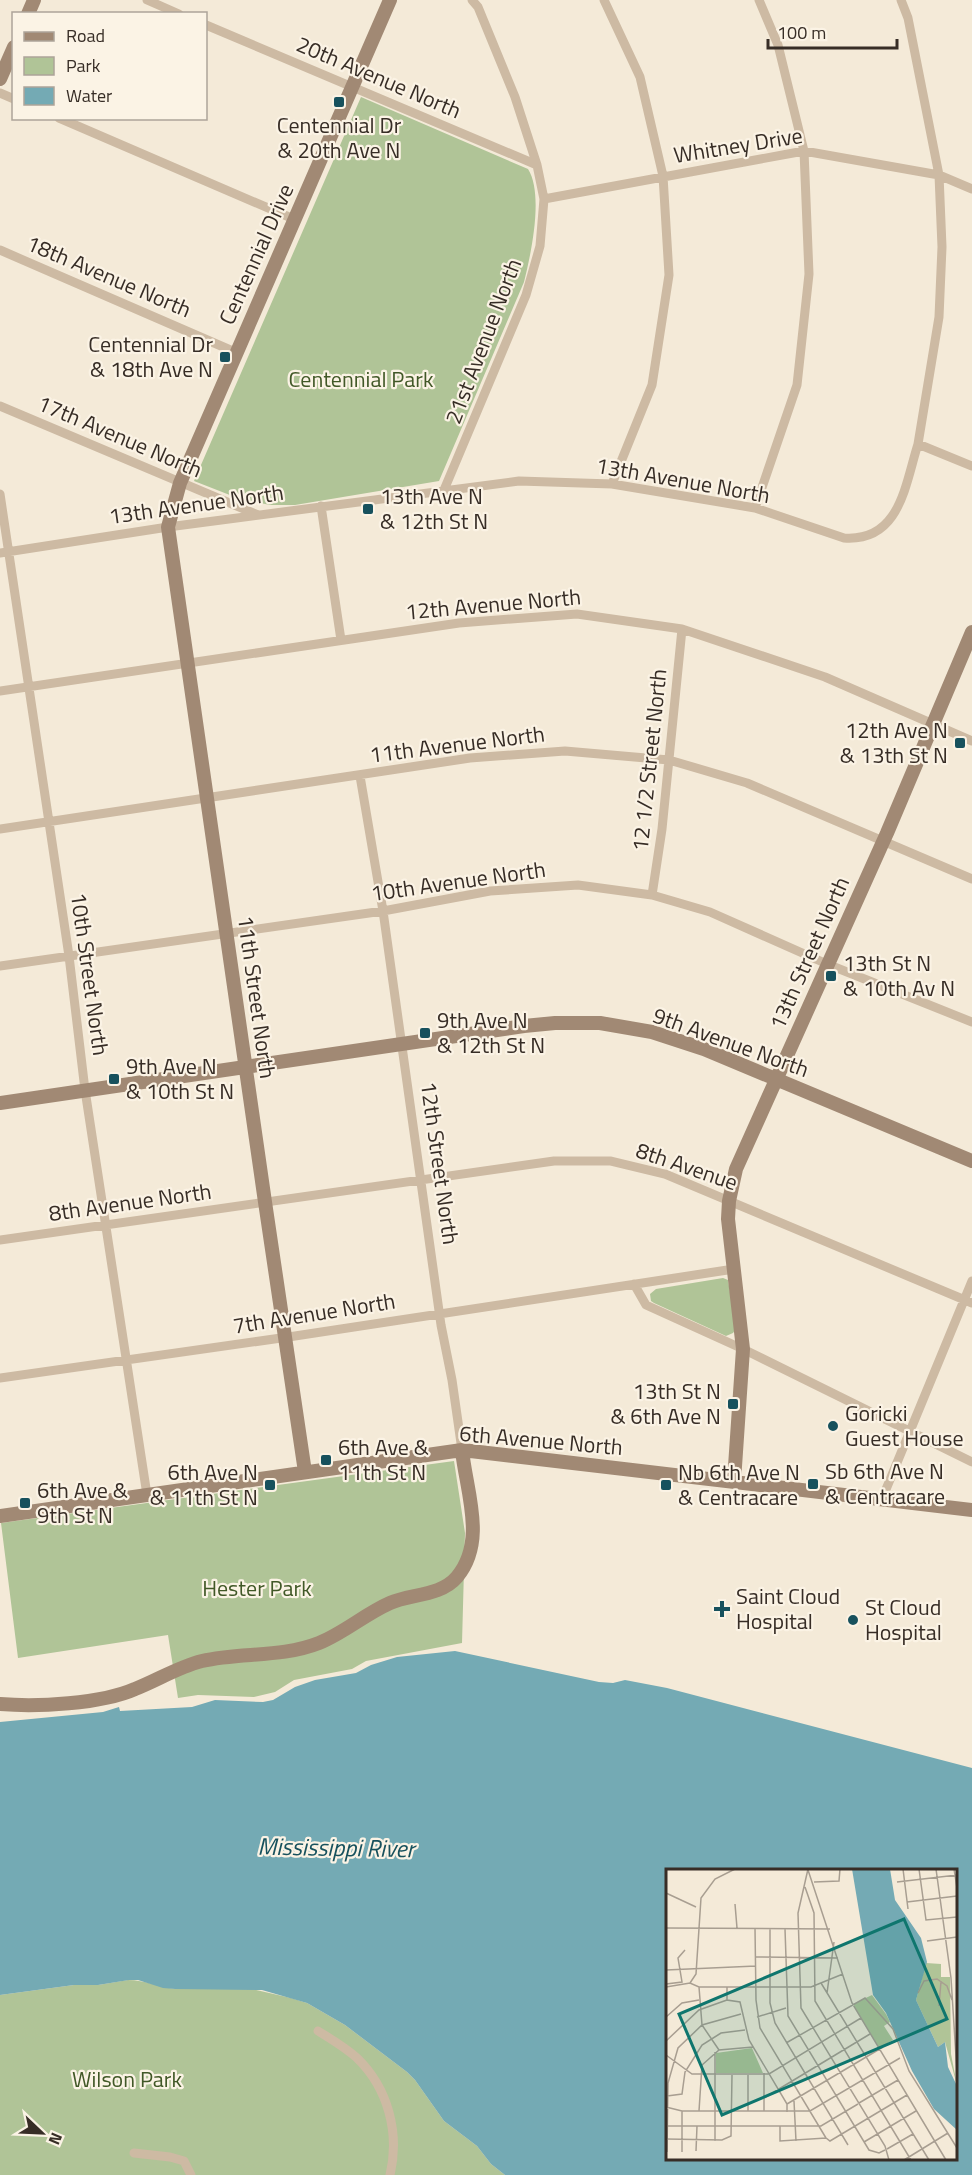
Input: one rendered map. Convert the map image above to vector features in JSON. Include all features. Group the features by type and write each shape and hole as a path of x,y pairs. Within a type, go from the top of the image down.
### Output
{"street":[{"path":"147,0 174,12"},
{"name":"Centennial Drive","path":"168,527 180,483 235,352 296,220 390,0"},
{"name":"21st Avenue North","path":"444,490 526,295 540,246 544,199 537,165 515,97 478,7 472,0"},
{"path":"604,0 640,77 663,176 669,275 652,385 612,484"},
{"path":"755,508 797,385 809,274 804,151 778,45 759,0"},
{"name":"13th Avenue North","path":"5,553 168,527 519,481 612,484 755,508 844,538 859,539 875,534 889,522 899,506 918,444 939,317 942,247 939,175 908,18 901,0"},
{"name":"20th Avenue North","path":"207,25 537,165"},
{"path":"0,79 12,52"},
{"path":"64,120 296,220"},
{"name":"Whitney Drive","path":"544,199 804,151 939,175 972,189"},
{"name":"18th Avenue North","path":"0,250 235,352"},
{"name":"17th Avenue North","path":"0,406 258,515"},
{"path":"918,444 972,466"},
{"name":"10th Street North","path":"0,494 5,553 49,822 69,956 85,1090 147,1495"},
{"path":"321,506 340,640"},
{"name":"11th Street North","path":"168,527 305,1472"},
{"name":"12th Avenue North","path":"0,691 459,622 577,614 682,629 825,677 972,741"},
{"name":"12 1/2 Street North","path":"652,894 669,760 682,629"},
{"name":"13th Street North","path":"734,1481 744,1349 730,1242 729,1201 736,1169 934,725 972,632"},
{"name":"11th Avenue North","path":"0,829 470,758 565,751 669,760 747,783 972,879"},
{"name":"12th Street North","path":"0,1704 27,1706 108,1698 135,1689 183,1667 204,1661 288,1651 318,1644 339,1634 391,1602 437,1590 456,1578 469,1557 474,1519 439,1313 403,1043 360,776"},
{"name":"10th Avenue North","path":"0,966 383,910 490,891 578,885 652,894 710,912 827,964 972,1022"},
{"name":"9th Avenue North","path":"0,1103 524,1026 600,1023 652,1032 677,1040 972,1161"},
{"name":"8th Avenue","path":"265,1202 554,1161 611,1161 664,1174 968,1302"},
{"name":"8th Avenue North","path":"0,1240 265,1202"},
{"name":"7th Avenue North","path":"0,1378 286,1338 734,1269"},
{"path":"882,1499 909,1432 968,1302 972,1281"},
{"path":"634,1284 646,1305 744,1349 972,1462"},
{"name":"6th Avenue North","path":"0,1516 462,1450 972,1510"},
{"path":"318,2031 357,2058 379,2086 393,2124 393,2161 390,2175"},
{"path":"134,2153 184,2161 191,2175"}],"green space":[{"name":"Centennial Park","path":"361,97 528,169 533,180 536,208 533,241 524,282 439,481 295,505 270,505 240,499 194,481"},
{"path":"723,1278 728,1280 736,1329 726,1336 651,1301 650,1294 656,1289"},
{"name":"Hester Park","path":"454,1461 465,1533 462,1643 366,1661 352,1669 294,1680 275,1692 254,1697 198,1695 178,1698 168,1635 18,1658 1,1523"},
{"name":"Wilson Park","path":"128,1980 175,1989 252,1989 307,2003 345,2025 407,2072 444,2121 477,2146 491,2164 505,2175 0,2175 0,1995"}],"water":[{"name":"Mississippi River","path":"455,1651 599,1682 613,1683 625,1680 667,1688 972,1768 972,2175 505,2175 491,2164 477,2146 444,2121 407,2072 345,2025 307,2003 262,1990 175,1989 163,1988 138,1980 98,1985 74,1985 0,1995 0,1722 103,1712 119,1707 120,1711 192,1707 215,1700 263,1702 273,1700 295,1687 315,1680 356,1673 371,1665 397,1657"}],"place":[{"name":"Centennial Dr & 20th Ave N","path":"339,102"},
{"name":"Centennial Dr & 18th Ave N","path":"225,357"},
{"name":"13th Ave N & 12th St N","path":"368,509"},
{"name":"12th Ave N & 13th St N","path":"960,743"},
{"name":"13th St N & 10th Av N","path":"831,976"},
{"name":"9th Ave N & 12th St N","path":"425,1033"},
{"name":"9th Ave N & 10th St N","path":"114,1079"},
{"name":"13th St N & 6th Ave N","path":"733,1404"},
{"name":"Goricki Guest House","path":"833,1426"},
{"name":"6th Ave & 11th St N","path":"326,1460"},
{"name":"Sb 6th Ave N & Centracare","path":"813,1484"},
{"name":"6th Ave N & 11th St N","path":"270,1485"},
{"name":"Nb 6th Ave N & Centracare","path":"666,1485"},
{"name":"6th Ave & 9th St N","path":"25,1503"},
{"name":"Saint Cloud Hospital","path":"722,1609"},
{"name":"St Cloud Hospital","path":"853,1620"}]}
